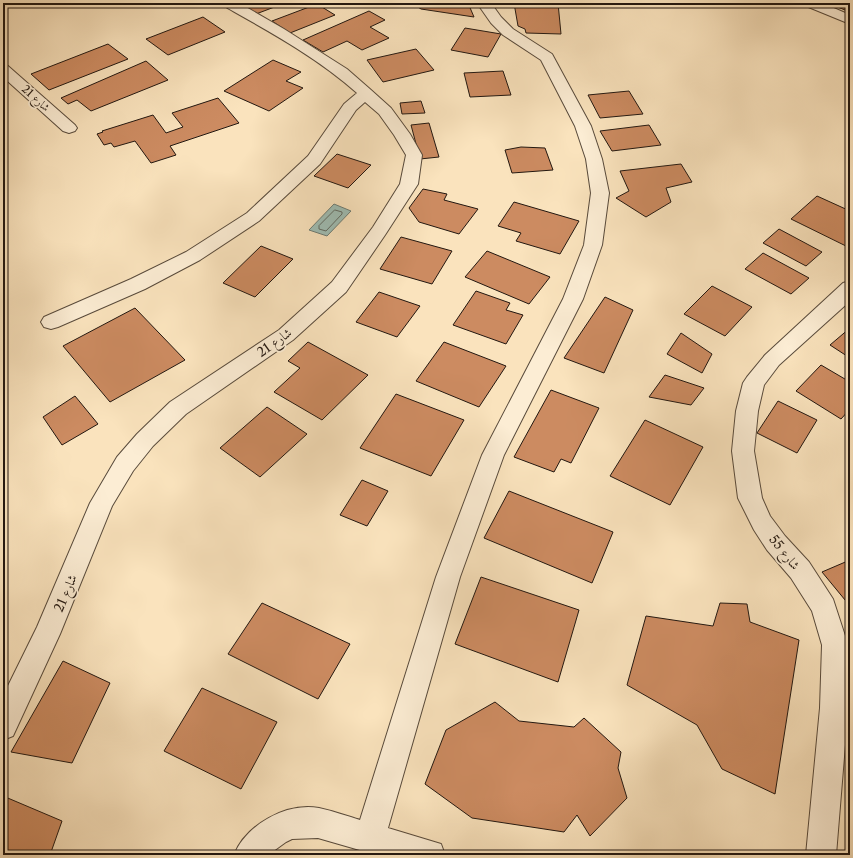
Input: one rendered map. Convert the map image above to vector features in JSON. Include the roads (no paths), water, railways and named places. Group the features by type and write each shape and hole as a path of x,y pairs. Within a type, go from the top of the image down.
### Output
{"street":[{"name":"شارع 21","path":"3,726 47,634 102,503 124,464 145,440 178,408 286,335 339,287 378,231 408,184 414,155 402,134 385,111 342,72 279,32 229,3"},
{"path":"370,838 448,577 493,455 573,299 593,245 600,193 594,159 583,126 547,57 508,32 496,20 484,3"},
{"path":"811,3 850,20"},
{"name":"شارع 21","path":"3,69 69,128"},
{"path":"51,322 138,284 193,256 253,217 314,160 350,107 366,93"},
{"name":"شارع 55","path":"821,855 834,708 835,646 824,607 800,570 776,543 762,523 750,498 743,451 747,411 754,383 772,360 850,288"},
{"path":"249,855 258,844 274,831 292,824 318,823 430,855"}],"water":[{"path":"334,204 351,211 327,236 309,230"}]}
